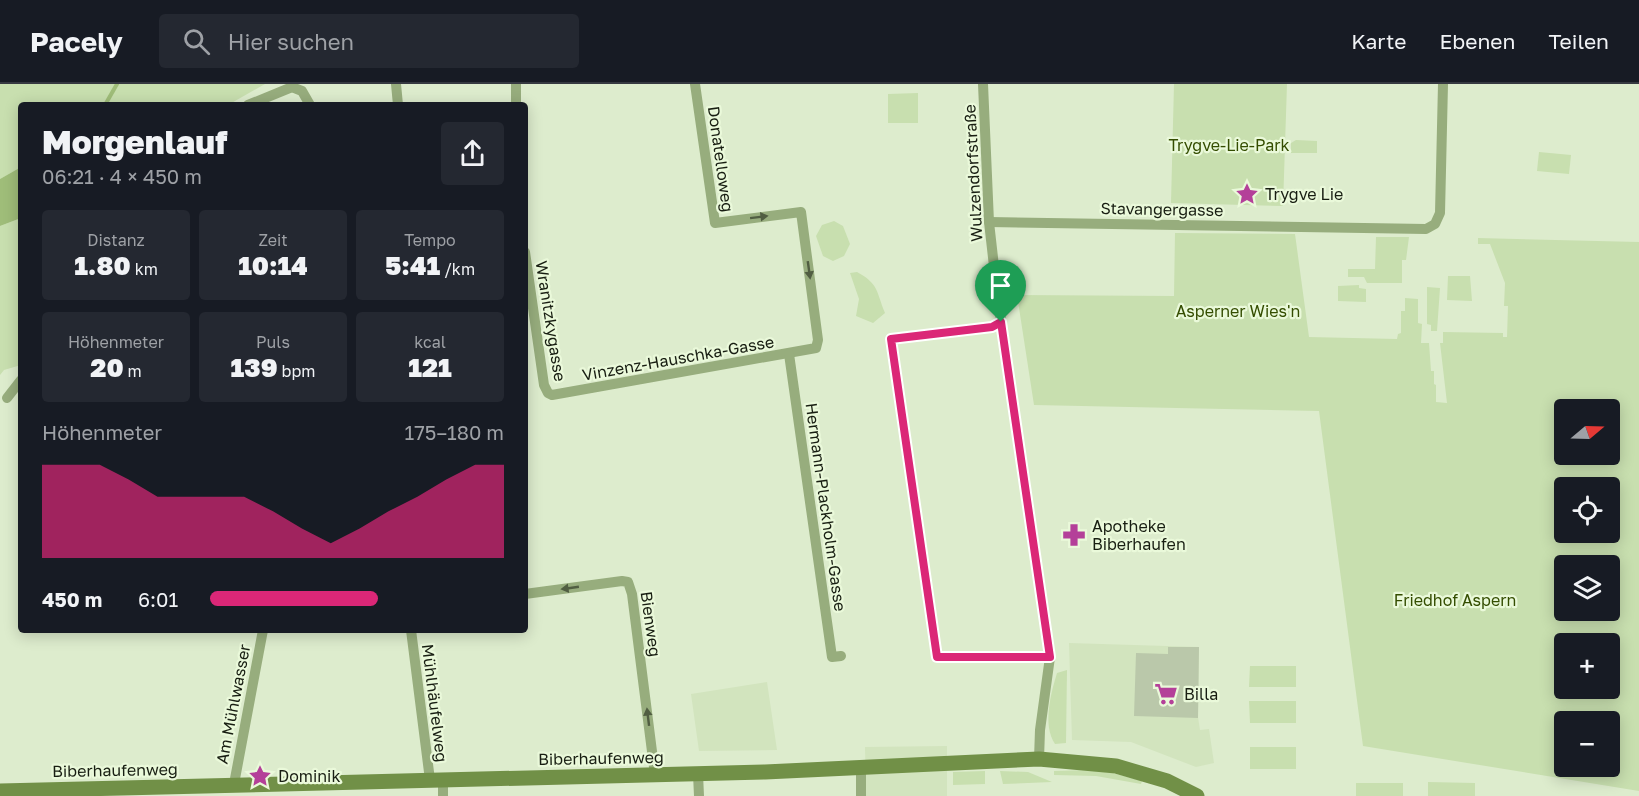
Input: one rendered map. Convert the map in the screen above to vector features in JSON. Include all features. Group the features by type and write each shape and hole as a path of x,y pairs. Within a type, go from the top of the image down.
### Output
{"main road":[{"name":"Biberhaufenweg","path":"0,790 193,791 234,784 861,769 1040,759 1116,766 1167,781 1197,796"}],"street":[{"path":"396,84 398,102"},
{"path":"516,84 516,102"},
{"name":"Donatelloweg","path":"695,84 714,223 801,212 818,340 818,345 813,349"},
{"name":"Wulzendorfstraße","path":"983,84 989,222 1001,322 1050,657 1040,730 1040,759"},
{"name":"Stavangergasse","path":"989,222 1426,229 1435,224 1440,213 1443,84"},
{"path":"255,102 292,87 302,91 308,102"},
{"name":"Wranitzkygasse","path":"528,273 544,385 548,393"},
{"path":"1001,322 992,327 891,339 937,657 1050,657"},
{"name":"Vinzenz-Hauschka-Gasse","path":"548,393 552,395 813,349"},
{"name":"Hermann-Plackholm-Gasse","path":"789,354 832,657 841,656"},
{"path":"7,398 18,384"},
{"name":"Bienweg","path":"528,594 628,582 632,594 655,775"},
{"name":"Am Mühlwasser","path":"234,784 262,633"},
{"name":"Mühlhäufelweg","path":"412,633 436,780 443,796"},
{"path":"861,769 861,796"},
{"path":"698,774 699,796"}],"shaded area":[{"path":"18,169 18,219 0,226 0,179"},
{"path":"1069,643 1199,647 1198,717 1200,730 1209,729 1214,763 1196,767 1131,742 1072,740"},
{"path":"767,682 777,750 699,751 691,694"},
{"path":"947,746 947,796 866,796 865,747"}],"green space":[{"path":"0,84 265,84 233,102 18,102 18,169 0,179"},
{"name":"Trygve-Lie-Park","path":"1174,84 1287,84 1283,206 1171,203"},
{"path":"918,93 918,123 888,123 888,94"},
{"path":"1296,140 1317,141 1317,153 1291,153 1291,143"},
{"path":"1539,152 1571,155 1569,174 1537,171"},
{"path":"18,219 18,366 4,370 0,375 0,226"},
{"path":"834,221 843,226 850,244 844,256 833,261 823,256 816,236 822,225"},
{"path":"1175,233 1295,234 1309,337 1397,339 1398,334 1401,333 1401,311 1405,311 1405,298 1418,299 1418,323 1422,324 1421,343 1429,343 1431,371 1434,371 1434,384 1436,385 1436,402 1447,403 1440,343 1443,343 1443,332 1503,333 1503,337 1507,337 1508,306 1504,306 1505,283 1490,244 1478,244 1478,238 1639,242 1639,791 1363,746 1319,411 1034,405 1017,295 1174,296"},
{"path":"1376,237 1409,237 1406,260 1402,260 1402,283 1367,283 1364,277 1348,277 1348,269 1375,269"},
{"path":"857,272 873,284 885,313 873,323 856,316 859,299 850,273"},
{"path":"1448,276 1470,276 1472,301 1447,300"},
{"path":"1359,285 1359,288 1366,289 1366,302 1338,301 1338,286"},
{"path":"1427,287 1440,288 1437,331 1431,331 1431,325 1427,324"},
{"path":"1250,666 1296,666 1296,687 1249,687"},
{"path":"1067,670 1066,743 1055,744 1049,728 1050,699 1057,673"},
{"path":"1249,701 1296,701 1296,723 1250,723"},
{"path":"1250,747 1296,747 1296,769 1250,769"},
{"path":"1087,770 1113,773 1142,781 1141,784 1096,776 1054,775 1054,771"},
{"path":"985,771 985,784 953,785 953,772"},
{"path":"1000,771 1028,772 1052,782 1003,784"},
{"path":"1428,782 1475,783 1475,796 1428,796"},
{"path":"1356,783 1403,783 1403,796 1356,796"}],"building":[{"name":"Billa","path":"1168,647 1199,647 1198,718 1134,716 1136,653 1168,654"}],"waterway":[{"path":"107,102 117,84"}],"place":[{"name":"Trygve Lie","path":"1247,194"},
{"name":"Apotheke Biberhaufen","path":"1074,535"},
{"name":"Billa","path":"1166,694"},
{"name":"Dominik","path":"260,776"}],"route":[{"path":"1001,322 1050,657 937,657 891,339 992,327 1001,322"}],"park label":[{"name":"Asperner Wies'n","path":"1238,311"},
{"name":"Friedhof Aspern","path":"1455,600"}]}
